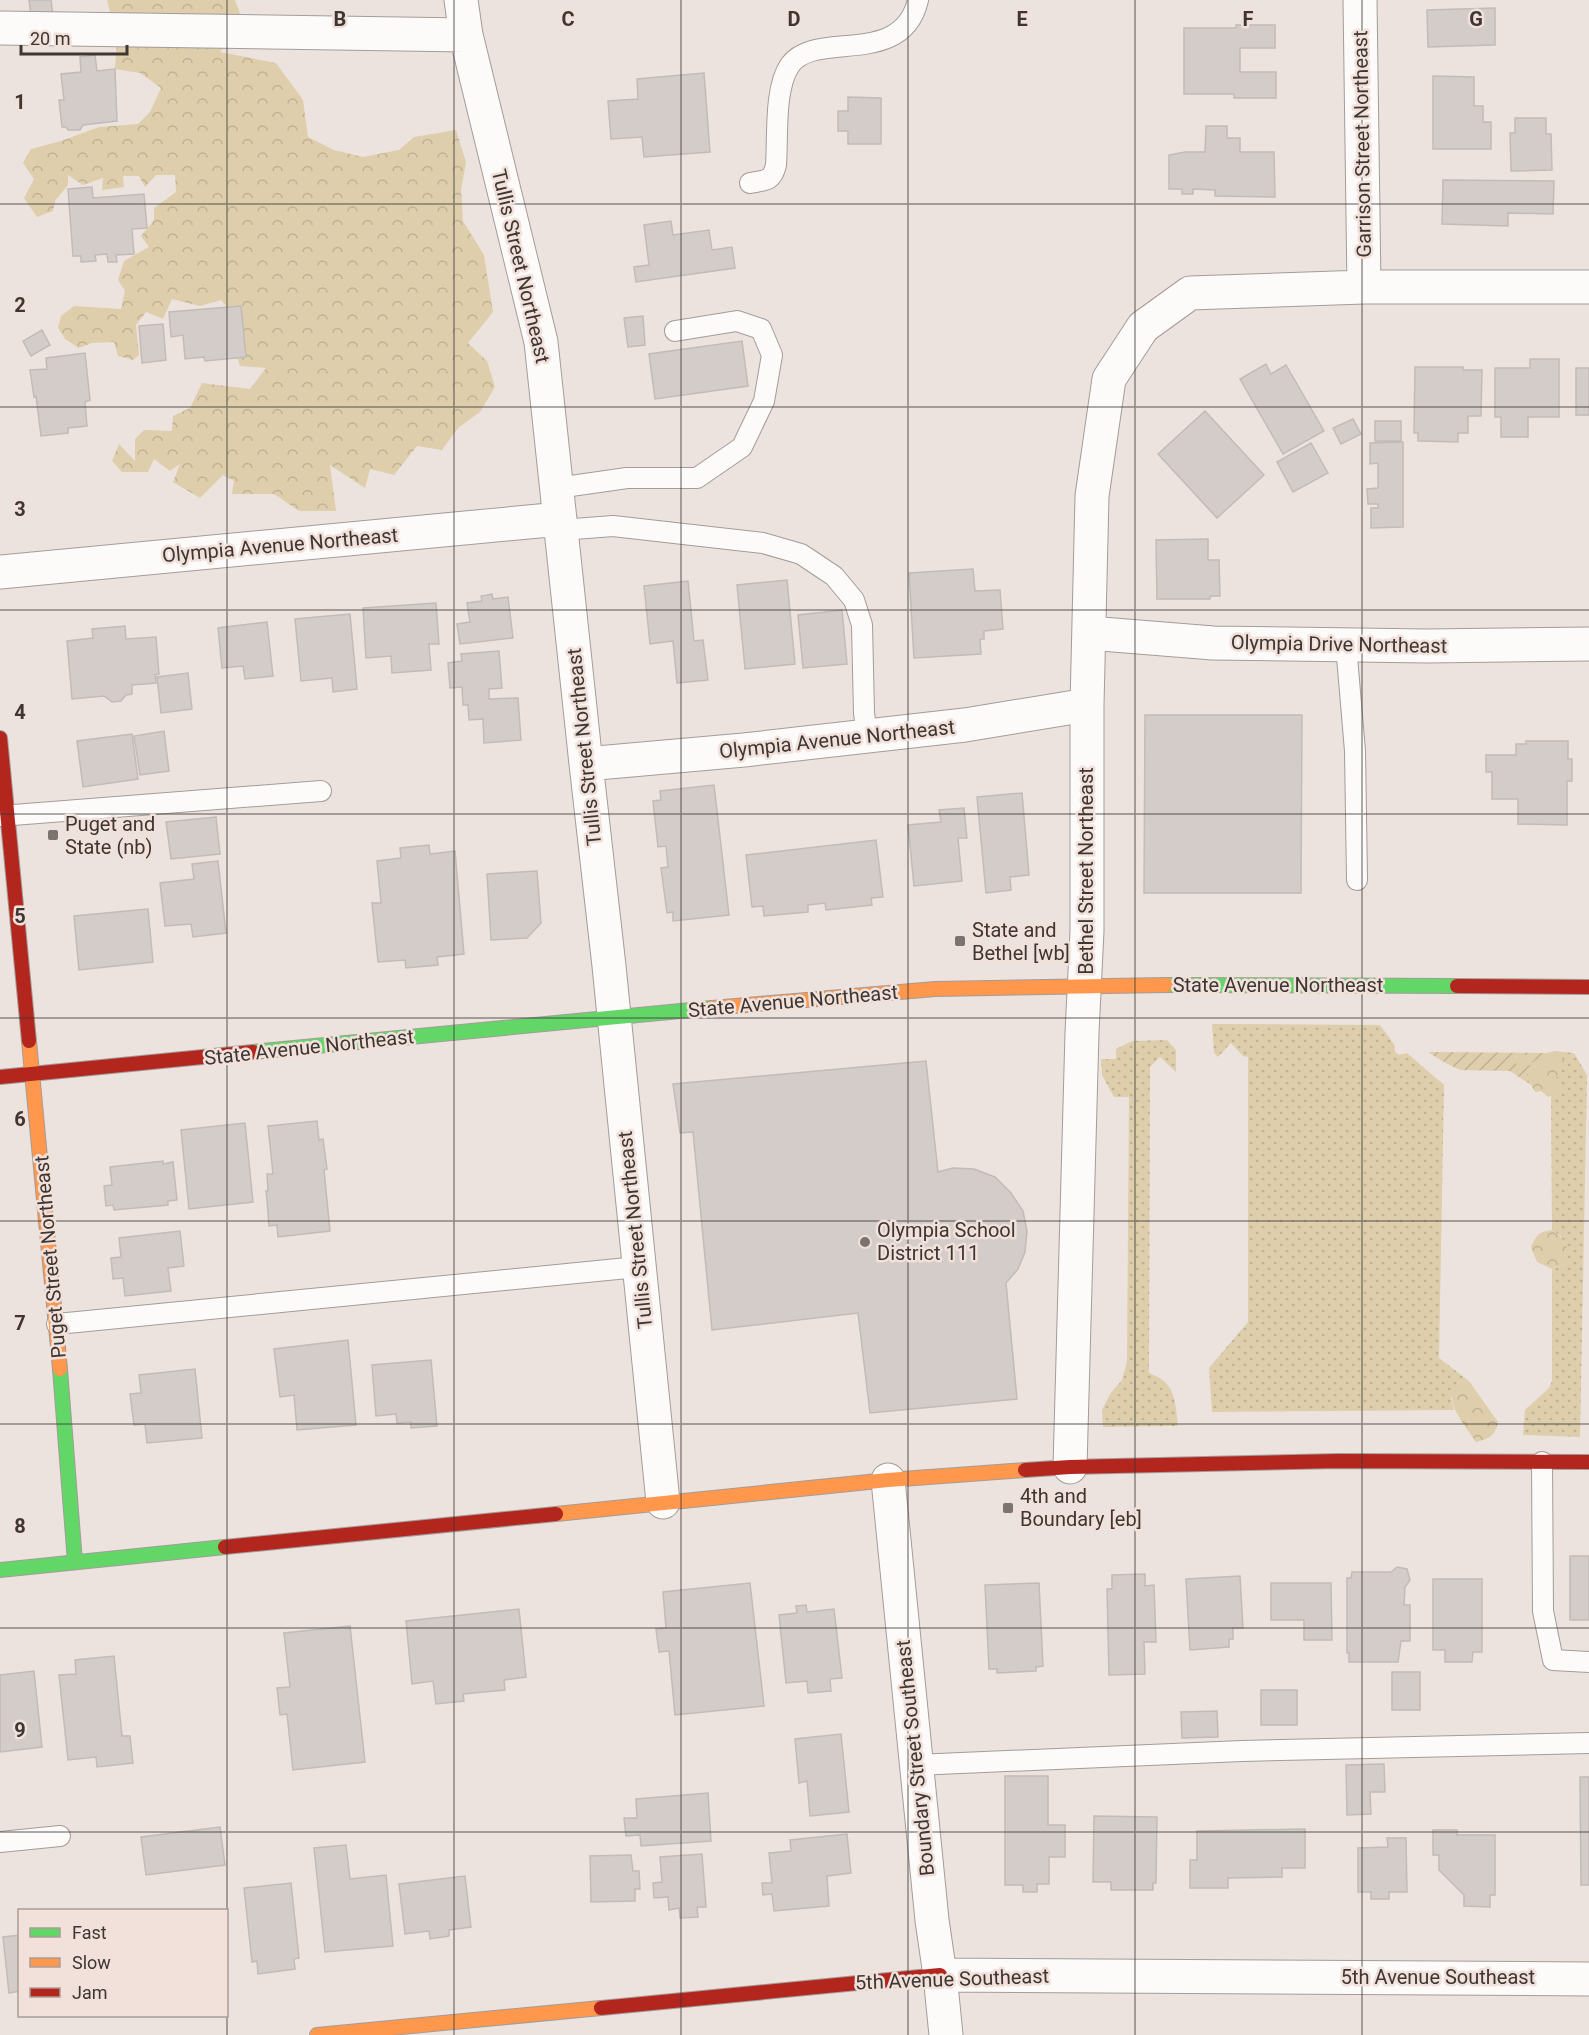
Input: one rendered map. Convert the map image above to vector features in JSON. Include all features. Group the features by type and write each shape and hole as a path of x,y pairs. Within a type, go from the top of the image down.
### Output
{"main road":[{"name":"Puget Street Northeast","path":"0,738 4,816 57,1324 75,1562"},
{"name":"State Avenue Northeast","path":"0,1077 614,1017 935,989 1371,985 1589,987"},
{"path":"0,1570 888,1480 1070,1467 1339,1461 1589,1462"},
{"name":"5th Avenue Southeast","path":"317,2035 427,2029 940,1975"}],"street":[{"name":"Tullis Street Northeast","path":"461,0 466,35 541,342 614,1017 663,1502"},
{"name":"Garrison Street Northeast","path":"1360,0 1364,287"},
{"path":"0,28 466,35"},
{"name":"Bethel Street Northeast","path":"1070,1467 1086,986 1087,705 1092,496 1109,379 1143,327 1190,293 1364,287 1589,287"},
{"name":"Olympia Avenue Northeast","path":"0,572 559,512"},
{"name":"Olympia Drive Northeast","path":"1089,633 1213,643 1589,644"},
{"name":"Olympia Avenue Northeast","path":"585,764 744,750 965,725 1087,705"},
{"name":"Boundary Street Southeast","path":"888,1480 915,1765 946,2035"},
{"name":"5th Avenue Southeast","path":"940,1975 1589,1979"}],"lane":[{"path":"750,183 768,179 774,175 781,91 791,63 804,55 820,50 873,42 895,34 907,25 915,12 918,0"},
{"path":"559,512 627,478 697,478 742,447 764,401 772,356 761,329 737,321 675,331"},
{"path":"559,512 613,526 763,543 801,554 834,576 854,600 862,625 864,713 867,735"},
{"path":"1346,645 1355,751 1357,880"},
{"path":"4,816 321,791"},
{"path":"57,1324 638,1267"},
{"path":"1542,1462 1543,1611 1553,1660 1589,1662"},
{"path":"915,1765 1242,1751 1589,1743"},
{"path":"0,1842 60,1836"}],"green space":[{"path":"107,0 235,0 244,24 220,52 276,63 303,100 308,137 334,150 363,157 399,150 414,137 456,130 466,162 461,190 463,221 484,255 493,312 468,343 487,361 495,387 480,412 458,428 442,450 417,446 394,475 370,469 365,488 330,465 336,511 299,511 274,494 232,494 234,481 223,475 200,498 173,482 180,464 170,471 154,459 148,472 122,472 112,461 119,444 135,461 135,439 144,430 172,431 173,416 190,408 202,383 250,389 266,368 240,366 232,341 238,320 221,300 200,306 172,299 163,319 146,312 136,325 139,355 133,360 118,356 114,342 92,343 79,348 65,339 58,328 61,316 74,306 121,309 125,291 118,280 124,261 149,247 141,236 154,220 154,208 176,192 175,175 156,175 145,187 139,176 123,176 124,187 102,190 103,178 83,185 68,175 68,185 55,201 53,211 37,217 24,198 34,179 23,163 31,149 99,127 138,124 150,112 161,88 140,73 115,69 117,40"},
{"path":"1212,1024 1380,1025 1394,1044 1395,1052 1399,1055 1407,1053 1444,1085 1439,1358 1469,1381 1458,1382 1451,1398 1454,1410 1212,1412 1209,1368 1248,1322 1248,1057 1243,1056 1231,1043 1218,1057 1214,1053"},
{"path":"1167,1040 1176,1050 1176,1072 1160,1057 1150,1067 1149,1373 1158,1377 1169,1387 1175,1400 1178,1426 1103,1427 1102,1410 1110,1394 1122,1380 1127,1362 1129,1097 1114,1097 1102,1075 1101,1059 1116,1059 1116,1049 1132,1041"},
{"path":"1428,1052 1546,1053 1552,1055 1546,1062 1530,1060 1527,1055 1517,1055 1515,1062 1518,1066 1534,1065 1526,1076 1531,1085 1510,1071 1460,1070"},
{"path":"1564,1052 1574,1053 1587,1075 1580,1437 1523,1435 1525,1410 1549,1388 1552,1381 1552,1269 1568,1263 1561,1236 1552,1230 1551,1097"},
{"path":"1564,1052 1561,1057 1566,1064 1560,1069 1560,1076 1555,1078 1559,1090 1553,1096 1548,1097 1541,1091 1535,1092 1526,1076 1533,1066 1518,1066 1515,1062 1517,1055 1527,1055 1530,1060 1546,1062 1551,1055 1546,1053"},
{"path":"1552,1230 1565,1244 1568,1263 1552,1269 1537,1262 1531,1247 1538,1235"},
{"path":"1469,1381 1498,1422 1491,1436 1476,1442 1455,1410 1452,1396 1452,1388 1458,1382"}],"building":[{"path":"29,0 51,0 53,15 31,17"},
{"path":"1495,8 1495,45 1428,47 1427,10"},
{"path":"1236,25 1275,25 1275,48 1240,48 1240,72 1276,72 1276,98 1234,98 1234,94 1184,94 1184,28 1236,28"},
{"path":"95,55 97,71 115,69 117,121 83,125 80,130 68,130 62,127 59,100 64,100 61,74 81,72 80,57"},
{"path":"704,73 710,152 644,157 642,137 611,139 608,101 638,99 637,79"},
{"path":"1433,76 1474,77 1474,106 1483,106 1483,122 1491,122 1491,149 1433,149"},
{"path":"848,97 881,98 881,144 848,144 848,131 838,131 838,111 848,111"},
{"path":"1515,118 1546,118 1546,134 1551,134 1552,170 1511,171 1510,133 1515,133"},
{"path":"1206,126 1227,126 1227,138 1240,138 1240,152 1274,152 1275,197 1215,196 1215,190 1193,189 1193,194 1182,194 1182,189 1169,189 1169,155 1205,152"},
{"path":"1443,180 1554,181 1553,214 1508,213 1508,226 1442,224"},
{"path":"92,187 93,198 144,194 147,228 132,229 134,254 116,255 117,262 108,262 107,254 95,255 96,261 81,262 81,256 73,256 68,189"},
{"path":"671,221 673,235 709,230 712,250 732,247 735,268 636,282 634,267 649,265 644,225"},
{"path":"241,306 246,357 205,361 204,357 185,359 183,335 171,337 169,312"},
{"path":"643,316 645,345 628,347 624,318"},
{"path":"163,324 166,360 142,363 139,326"},
{"path":"42,330 50,345 31,356 23,341"},
{"path":"742,341 748,386 655,399 649,354"},
{"path":"85,353 90,400 85,402 87,426 68,428 68,433 41,436 30,370 47,369 46,358"},
{"path":"1530,359 1559,359 1559,417 1528,417 1528,437 1501,437 1501,417 1495,417 1495,368 1530,368"},
{"path":"1266,364 1271,374 1286,365 1324,431 1283,454 1240,379"},
{"path":"1415,367 1463,367 1463,370 1482,370 1481,416 1468,416 1468,433 1458,433 1458,442 1418,441 1418,433 1414,433"},
{"path":"1576,368 1589,368 1589,415 1576,415"},
{"path":"1205,411 1264,475 1217,518 1158,454"},
{"path":"1353,419 1361,434 1341,444 1333,428"},
{"path":"1375,421 1401,421 1401,441 1375,441"},
{"path":"1403,442 1403,527 1371,528 1371,508 1378,508 1378,504 1368,504 1367,489 1378,488 1378,463 1370,464 1370,443"},
{"path":"1311,443 1328,473 1293,492 1277,462"},
{"path":"1208,539 1208,560 1219,560 1220,596 1210,596 1210,599 1157,599 1156,540"},
{"path":"973,569 975,591 1000,590 1003,629 984,631 984,639 980,639 981,654 914,658 909,573"},
{"path":"787,580 795,664 745,669 737,585"},
{"path":"688,581 694,641 703,640 708,680 677,683 673,641 650,644 644,586"},
{"path":"492,594 493,599 508,597 513,638 460,644 457,624 470,622 467,603 482,601 481,596"},
{"path":"436,603 439,644 429,644 431,670 392,673 391,656 366,658 363,608"},
{"path":"842,610 847,664 803,668 798,615"},
{"path":"350,614 357,689 333,692 332,678 301,681 295,619"},
{"path":"267,622 273,676 245,679 243,666 222,668 218,628"},
{"path":"125,626 126,639 156,637 159,674 155,675 156,683 132,685 132,694 126,695 121,701 112,702 104,696 72,699 67,641 93,638 92,629"},
{"path":"499,651 502,688 489,689 489,699 518,698 521,740 484,743 483,719 469,720 468,705 463,705 462,687 450,688 448,663 462,661 461,654"},
{"path":"188,673 192,709 161,713 157,677"},
{"path":"1145,715 1302,715 1301,893 1144,893"},
{"path":"164,731 169,771 140,775 134,736"},
{"path":"132,734 138,779 83,787 77,741"},
{"path":"1526,741 1568,741 1568,759 1572,759 1572,781 1567,781 1567,825 1518,824 1518,799 1492,799 1492,772 1486,772 1486,755 1516,755 1516,744 1526,744"},
{"path":"714,785 729,915 673,921 673,912 667,913 661,868 668,867 666,846 658,847 653,801 661,800 660,791"},
{"path":"1022,793 1029,875 1010,877 1011,890 986,893 977,797"},
{"path":"964,808 967,838 958,838 962,881 914,886 908,825 941,822 939,810"},
{"path":"216,817 220,854 171,859 166,822"},
{"path":"876,840 883,897 871,898 872,905 826,910 825,903 808,905 808,912 764,916 763,906 752,907 746,855"},
{"path":"429,845 430,854 455,851 464,954 437,957 438,965 406,968 405,960 378,962 372,903 381,903 377,861 401,858 400,848"},
{"path":"218,861 226,933 193,937 191,924 165,926 160,883 194,879 192,864"},
{"path":"537,871 541,923 527,938 491,940 487,874"},
{"path":"148,909 153,962 79,970 74,916"},
{"name":"Olympia School District 111","path":"926,1061 938,1172 953,1168 974,1169 995,1177 1011,1193 1023,1211 1027,1231 1025,1252 1018,1269 1006,1283 1017,1399 870,1413 858,1313 712,1330 693,1132 680,1133 673,1084"},
{"path":"317,1121 319,1140 323,1139 327,1169 324,1170 330,1231 278,1237 277,1225 269,1226 267,1174 273,1174 268,1126"},
{"path":"245,1123 253,1202 189,1209 181,1130"},
{"path":"163,1161 163,1164 173,1162 177,1200 168,1201 168,1205 114,1210 113,1205 106,1206 104,1186 112,1185 110,1167"},
{"path":"180,1231 184,1266 168,1268 171,1291 125,1296 123,1278 113,1279 111,1258 121,1257 119,1238"},
{"path":"348,1340 356,1425 297,1430 294,1395 280,1397 274,1349"},
{"path":"431,1360 437,1426 411,1428 411,1422 397,1423 396,1414 376,1416 372,1365"},
{"path":"195,1369 202,1438 147,1443 145,1424 134,1425 130,1394 141,1393 139,1375"},
{"path":"1570,1556 1589,1556 1589,1620 1570,1620"},
{"path":"1397,1567 1407,1569 1410,1580 1405,1587 1404,1605 1410,1605 1410,1641 1401,1641 1398,1662 1349,1662 1347,1578 1351,1578 1352,1572 1391,1572"},
{"path":"1145,1574 1145,1586 1154,1585 1156,1642 1144,1642 1145,1674 1109,1675 1107,1589 1112,1589 1112,1575"},
{"path":"1240,1576 1243,1628 1233,1628 1233,1639 1229,1639 1229,1647 1190,1650 1186,1579"},
{"path":"1433,1579 1482,1579 1482,1652 1473,1652 1472,1662 1445,1662 1445,1650 1433,1650"},
{"path":"750,1583 764,1706 675,1715 669,1651 659,1652 656,1629 666,1628 663,1592"},
{"path":"1039,1583 1043,1666 1036,1667 1036,1671 997,1673 997,1669 989,1669 985,1585"},
{"path":"1271,1583 1331,1583 1332,1640 1304,1640 1304,1620 1271,1620"},
{"path":"806,1605 807,1612 834,1609 842,1678 830,1679 831,1691 808,1693 807,1681 786,1683 779,1615 797,1613 796,1606"},
{"path":"519,1609 526,1677 504,1680 505,1690 463,1694 464,1701 436,1704 433,1681 412,1684 406,1621"},
{"path":"350,1626 365,1762 293,1770 287,1714 280,1715 277,1688 290,1687 284,1633"},
{"path":"114,1656 122,1736 130,1736 133,1763 97,1767 96,1757 68,1760 59,1675 76,1674 75,1660"},
{"path":"34,1671 42,1747 0,1752 0,1675"},
{"path":"1392,1672 1420,1672 1420,1710 1392,1710"},
{"path":"1261,1690 1297,1690 1297,1725 1261,1725"},
{"path":"1217,1711 1218,1737 1182,1738 1181,1712"},
{"path":"841,1734 849,1812 810,1816 807,1781 799,1783 795,1739"},
{"path":"1384,1764 1385,1792 1370,1792 1371,1814 1347,1815 1346,1765"},
{"path":"1005,1776 1048,1776 1048,1825 1065,1825 1065,1857 1049,1857 1049,1884 1037,1884 1037,1892 1023,1892 1023,1885 1005,1885"},
{"path":"1580,1777 1589,1777 1589,1885 1581,1885"},
{"path":"708,1793 711,1841 641,1846 640,1835 626,1836 624,1818 637,1818 636,1799"},
{"path":"1094,1816 1157,1817 1156,1883 1153,1883 1153,1890 1111,1890 1111,1882 1093,1882"},
{"path":"220,1827 225,1865 146,1875 141,1837"},
{"path":"1305,1829 1305,1868 1282,1868 1282,1877 1228,1878 1228,1888 1190,1888 1190,1860 1197,1860 1197,1831"},
{"path":"1433,1830 1457,1830 1457,1835 1495,1835 1495,1895 1490,1895 1490,1907 1464,1906 1464,1895 1439,1870 1439,1855 1433,1855"},
{"path":"847,1834 851,1873 827,1876 829,1906 774,1911 772,1894 763,1895 762,1883 772,1883 769,1853 791,1851 790,1840"},
{"path":"1387,1838 1406,1838 1407,1892 1389,1892 1389,1899 1371,1899 1371,1892 1358,1892 1358,1848 1388,1847"},
{"path":"346,1845 350,1879 386,1875 393,1946 325,1952 314,1848"},
{"path":"702,1854 706,1907 697,1907 698,1917 680,1918 679,1908 669,1910 668,1897 654,1898 653,1883 662,1882 660,1857"},
{"path":"631,1855 633,1871 639,1871 640,1889 635,1889 635,1901 591,1902 590,1856"},
{"path":"465,1876 471,1927 449,1930 449,1936 430,1939 429,1931 405,1934 399,1884"},
{"path":"291,1883 299,1958 294,1959 295,1969 258,1974 257,1961 252,1962 244,1888"},
{"path":"18,1935 18,1991 9,1993 3,1937"}],"traffic: fast":[{"path":"1167,985 1457,986"},
{"path":"253,1052 712,1008"},
{"path":"60,1369 75,1562"},
{"path":"0,1570 225,1547"}],"traffic: slow":[{"path":"712,1008 935,989 1167,985"},
{"path":"29,1041 60,1369"},
{"path":"556,1514 888,1480 1025,1470"},
{"path":"317,2035 601,2008"}],"traffic: jam":[{"path":"0,738 29,1041"},
{"path":"1457,986 1589,987"},
{"path":"0,1077 253,1052"},
{"path":"1025,1470 1339,1461 1589,1462"},
{"path":"225,1547 556,1514"},
{"path":"601,2008 940,1975"}],"place":[{"name":"Puget and State (nb)","path":"53,835"},
{"name":"State and Bethel [wb]","path":"960,941"},
{"name":"Olympia School District 111","path":"865,1242"},
{"name":"4th and Boundary [eb]","path":"1008,1508"}]}
